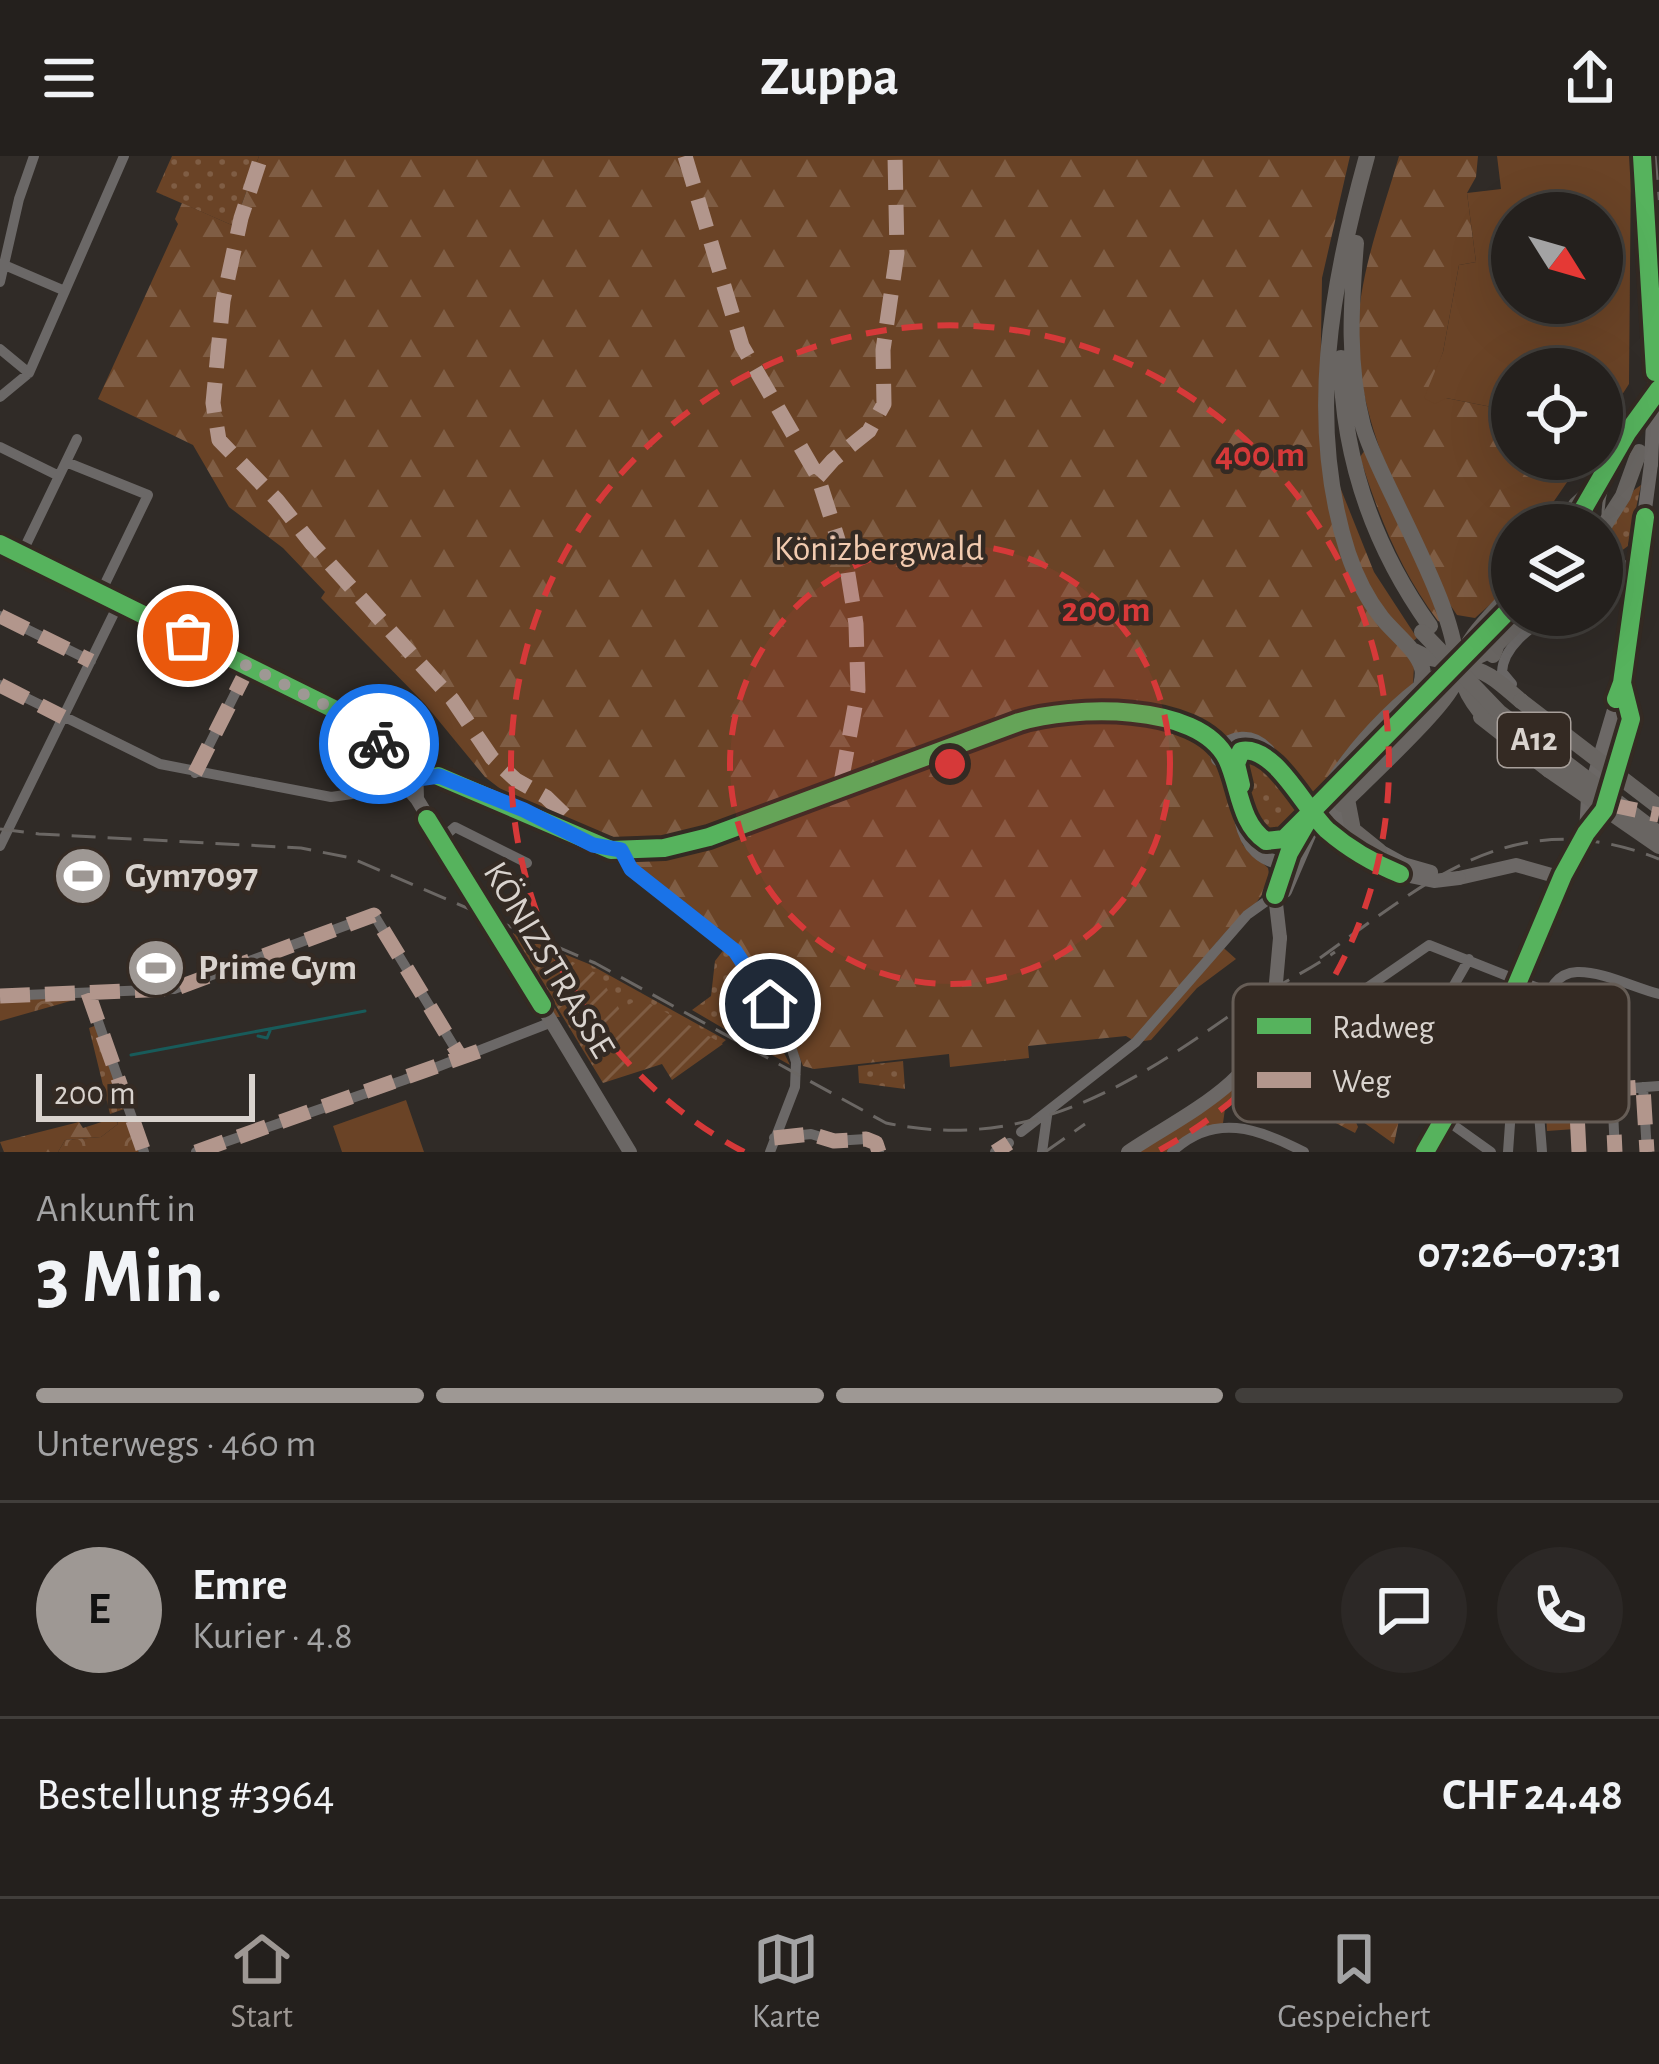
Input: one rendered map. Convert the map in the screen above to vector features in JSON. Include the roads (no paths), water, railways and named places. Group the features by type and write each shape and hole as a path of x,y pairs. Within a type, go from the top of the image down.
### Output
{"highway":[{"name":"A12","path":"1367,156 1335,301 1331,380 1343,465 1370,545 1426,629 1499,712 1659,834"},
{"name":"A12","path":"1378,156 1356,243 1342,341 1348,441 1379,540 1426,629 1506,705 1659,821"},
{"path":"1356,243 1350,343 1357,399 1381,475 1465,658 1465,692 1493,725"},
{"path":"1335,301 1325,385 1339,517 1360,584 1422,668 1421,686"},
{"path":"1617,504 1645,458"},
{"path":"1577,504 1597,486"},
{"path":"1441,603 1465,621 1491,616"},
{"path":"1329,804 1423,722 1452,690 1469,639 1491,623"},
{"path":"1408,647 1432,661 1465,658 1482,655 1505,636"},
{"path":"1497,644 1492,661 1507,687"},
{"path":"1329,804 1333,780 1351,757 1421,686 1465,658"},
{"path":"1465,658 1659,807"},
{"path":"1423,722 1456,704 1493,725 1588,801 1659,846"},
{"path":"1329,804 1378,851"}],"main road":[{"path":"1585,835 1588,797 1622,683 1632,566 1657,383 1642,156"},
{"path":"1586,504 1657,383"},
{"path":"1645,458 1659,417"},
{"name":"KÖNIZSTRASSE","path":"0,544 347,717 388,752 407,773 440,840 630,1152"},
{"path":"1276,984 1280,938 1275,895 1291,861 1329,804 1443,682"},
{"path":"1518,984 1562,878 1607,802 1628,733 1630,708 1622,683"},
{"path":"1612,711 1630,708"},
{"path":"407,773 439,776 524,810 593,845 621,850 664,848 709,837 1038,716 1075,710 1182,724 1206,734 1224,753 1248,824 1260,844 1291,861"},
{"path":"1224,753 1238,739 1256,741 1269,751 1283,776 1329,804"},
{"path":"1224,753 1250,844 1269,860 1291,861"},
{"path":"1248,824 1262,838 1278,842 1329,804"},
{"path":"1329,831 1368,859 1434,881 1516,865 1562,878"},
{"path":"1378,851 1402,869"},
{"path":"1276,913 1291,861"},
{"path":"1128,1152 1233,1080"},
{"path":"1420,1152 1436,1122"}],"street":[{"path":"0,282 34,156"},
{"path":"0,397 29,373 124,156"},
{"path":"2,263 65,291"},
{"path":"0,349 29,373"},
{"path":"21,555 77,439"},
{"path":"0,446 59,476"},
{"path":"66,462 148,495 100,594"},
{"path":"1623,570 1632,566"},
{"path":"0,846 119,603"},
{"path":"0,616 91,661"},
{"path":"1507,687 1503,661 1524,636"},
{"path":"195,773 249,666"},
{"path":"0,685 146,758 195,773 331,797 407,773"},
{"path":"440,840 455,826 526,863"},
{"path":"621,850 631,869 744,961 785,1031 795,1057 796,1079 770,1152"},
{"path":"1021,1132 1134,1043 1252,910 1275,895"},
{"path":"1252,910 1276,913"},
{"path":"0,996 128,995 181,988 374,915 461,1058"},
{"path":"1372,984 1426,946 1436,945 1529,984"},
{"path":"1454,984 1469,958"},
{"path":"1555,984 1577,972 1622,984"},
{"path":"1629,986 1659,994"},
{"path":"88,993 144,1152"},
{"path":"196,1152 552,1022"},
{"path":"1629,1088 1659,1086"},
{"path":"1643,1087 1647,1152"},
{"path":"1042,1152 1043,1124 1049,1113"},
{"path":"1449,1122 1491,1152"},
{"path":"1508,1152 1511,1122"},
{"path":"1540,1122 1542,1152"},
{"path":"1578,1122 1580,1152"},
{"path":"1614,1122 1615,1152"},
{"path":"1174,1152 1201,1132 1233,1126 1258,1131 1304,1152"},
{"path":"774,1138 868,1139 879,1152"},
{"path":"995,1152 1010,1143"}],"waterway":[{"path":"131,1055 365,1011"},
{"path":"258,1036 267,1038 270,1031"}],"tram line":[{"path":"1513,984 1552,891 1588,825 1616,726 1616,688 1630,589 1606,537 1604,499 1616,463 1659,398"},
{"path":"1416,1152 1434,1122"}],"railway":[{"path":"1655,156 1659,200"},
{"path":"0,829 301,848 351,858 595,963 886,1123 936,1130 1028,1121 1112,1089 1233,1014"},
{"path":"1320,958 1438,877 1518,844 1561,839 1608,844 1659,859"},
{"path":"1283,984 1335,952"},
{"path":"1045,1152 1085,1124"}],"place":[{"name":"Gym7097","path":"83,876"},
{"name":"Prime Gym","path":"156,968"}],"park label":[{"name":"Könizbergwald","path":"879,549"}]}
